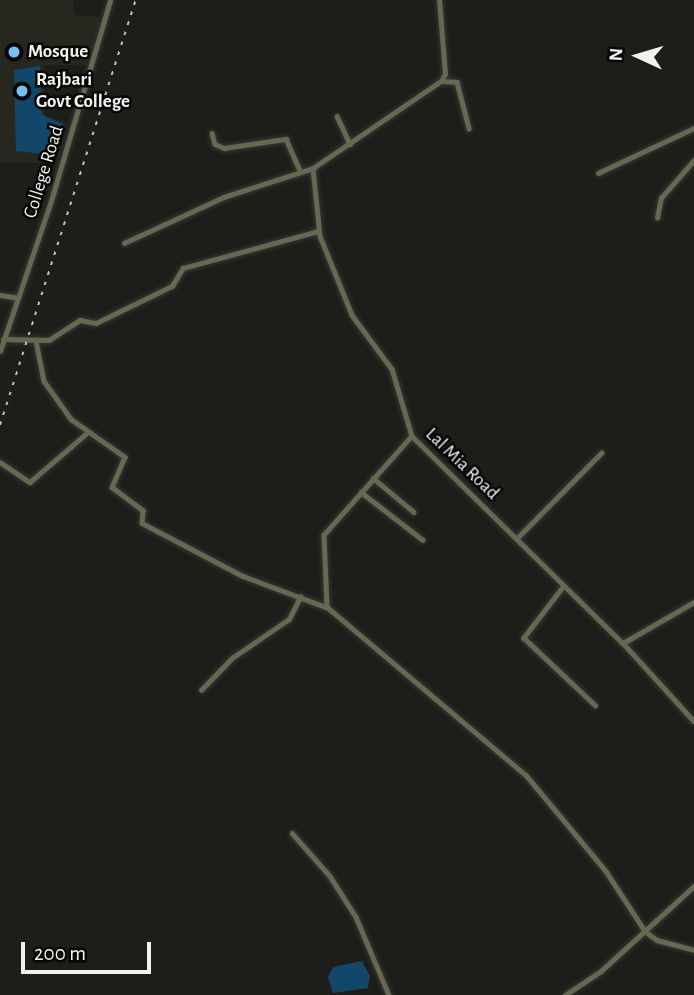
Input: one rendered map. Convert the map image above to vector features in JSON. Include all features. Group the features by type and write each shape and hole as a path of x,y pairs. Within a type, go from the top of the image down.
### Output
{"street":[{"name":"College Road","path":"0,351 1,339 15,297 51,201 110,0"},
{"path":"124,243 224,197 313,169 441,81 445,74 439,0"},
{"path":"441,81 457,82 469,128"},
{"path":"337,116 350,144"},
{"path":"598,173 694,128"},
{"path":"212,132 215,144 224,148 286,139 301,172"},
{"path":"657,218 661,198 694,160"},
{"name":"Lal Mia Road","path":"313,169 318,231 352,315 392,369 412,436 623,643 694,721"},
{"path":"1,339 36,341 62,335 80,320 96,323 172,286 183,268 318,231"},
{"path":"0,295 15,297"},
{"path":"36,341 44,381 71,419 125,457 112,487 143,510 145,526 243,576 327,607 526,775 606,871 645,931 657,940 694,950"},
{"path":"0,462 30,482 88,432"},
{"path":"327,607 324,535 412,436"},
{"path":"517,538 601,453"},
{"path":"373,478 414,512"},
{"path":"361,492 422,540"},
{"path":"564,586 524,638 595,705"},
{"path":"201,690 232,658 289,619 300,597"},
{"path":"623,643 694,602"},
{"path":"292,833 330,876 356,917 390,995"},
{"path":"565,995 645,931 694,886"}],"shaded area":[{"name":"Rajbari Govt College","path":"0,0 73,0 75,15 100,17 89,65 44,65 45,116 67,123 53,163 0,163"}],"water":[{"path":"40,66 42,115 63,124 53,155 16,151 14,70"},
{"path":"362,961 370,976 368,988 333,993 328,977 333,967"}],"railway":[{"path":"0,425 136,0"}],"place":[{"name":"Mosque","path":"14,52"},
{"name":"Rajbari Govt College","path":"22,91"}]}
